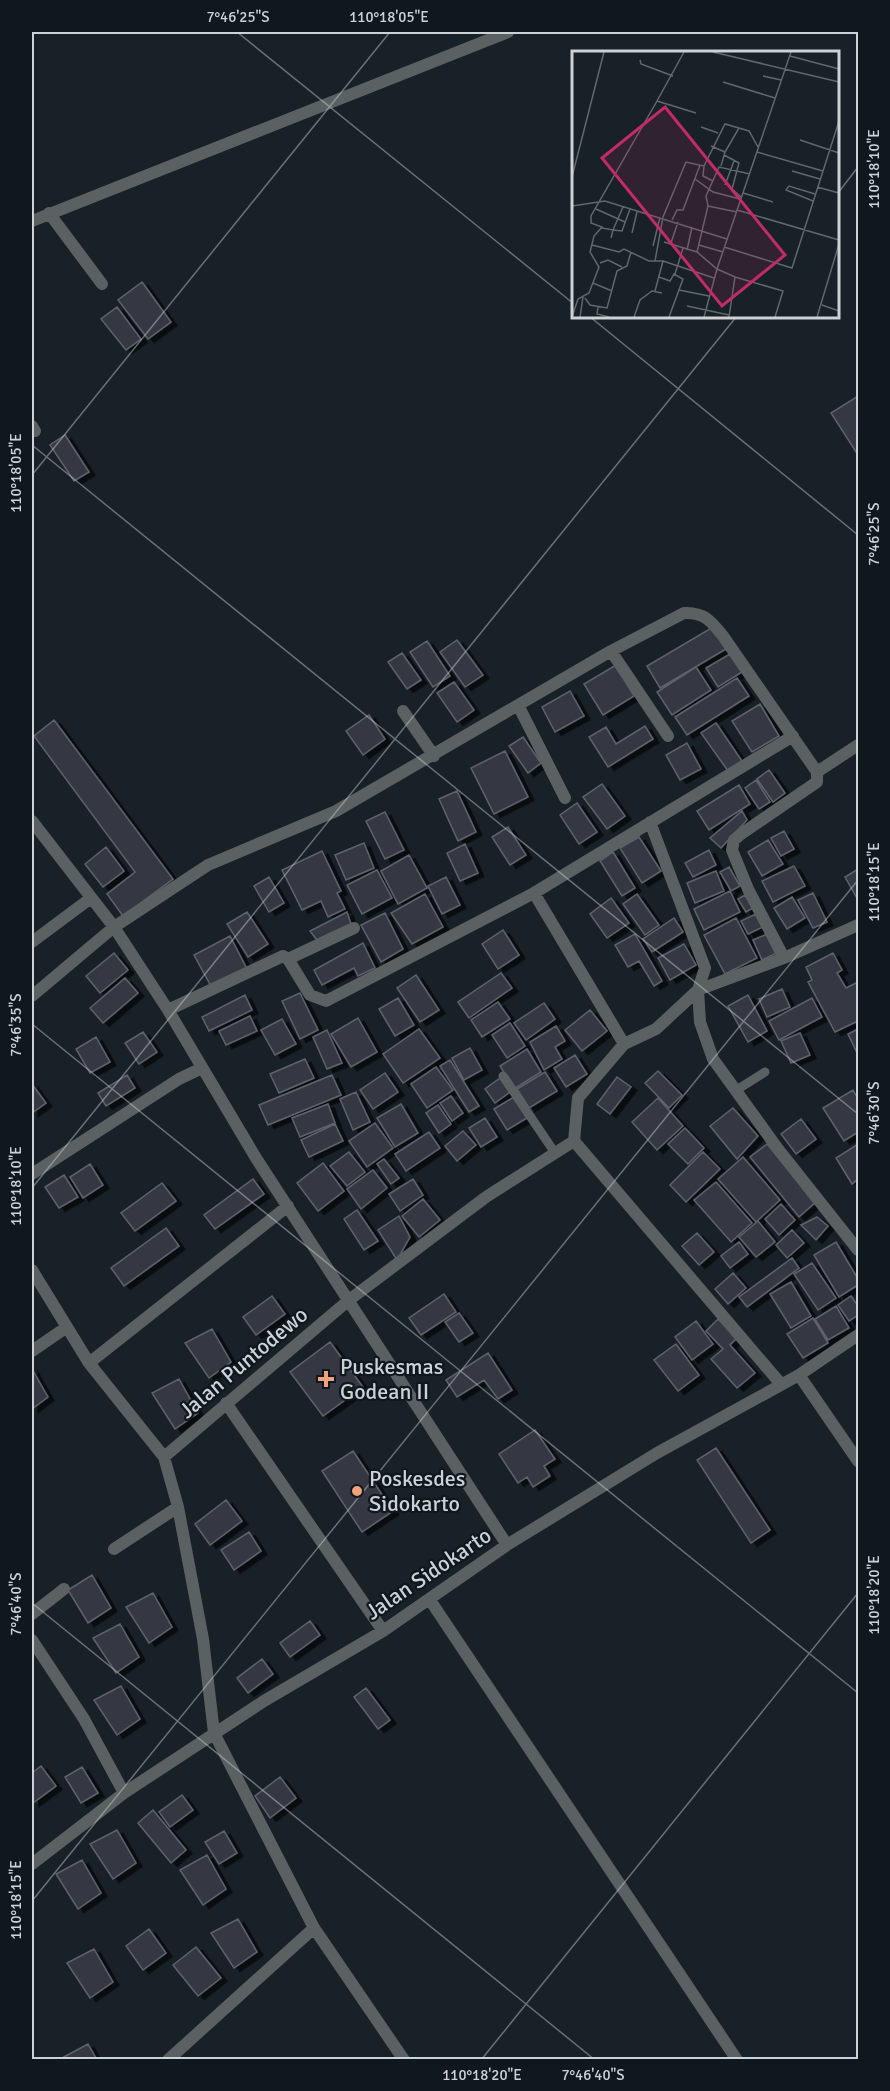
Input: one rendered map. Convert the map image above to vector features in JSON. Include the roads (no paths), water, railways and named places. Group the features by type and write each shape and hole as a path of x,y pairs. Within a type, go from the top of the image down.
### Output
{"street":[{"path":"32,221 508,32"},
{"path":"49,213 102,284"},
{"path":"32,996 114,927 208,865 336,811 611,651 684,613 697,612 707,617 723,636 817,772 818,783 741,834 734,840 732,850 748,889 784,958"},
{"path":"611,651 668,736"},
{"path":"518,705 565,798"},
{"path":"403,711 434,756"},
{"path":"288,959 310,995 326,1001 534,893 793,736"},
{"path":"817,772 858,745"},
{"path":"32,821 114,927 168,1010 288,1206 507,1545"},
{"path":"650,822 705,968 698,990 700,1022 713,1059 735,1091 858,1250"},
{"path":"534,893 624,1044"},
{"path":"32,942 91,898"},
{"path":"780,1383 574,1141 578,1098 624,1044 657,1029 698,990 784,958 858,925"},
{"path":"168,1010 279,957 288,959 354,928"},
{"path":"32,1174 179,1079 202,1068"},
{"name":"Jalan Puntodewo","path":"164,1457 349,1300 486,1197 574,1141"},
{"path":"89,1363 288,1206"},
{"path":"32,1270 89,1363 164,1457 178,1507 203,1639 213,1733 314,1928 404,2060"},
{"path":"32,1351 67,1327"},
{"name":"Jalan Sidokarto","path":"32,1864 124,1793 213,1733 383,1631 507,1545 657,1453 799,1374 858,1335"},
{"path":"799,1374 858,1461"},
{"path":"226,1404 383,1631"},
{"path":"114,1549 178,1507"},
{"path":"32,1614 64,1589"},
{"path":"430,1600 737,2060"},
{"path":"32,1640 84,1719 124,1793"},
{"path":"168,2060 314,1928"}],"lane":[{"path":"735,1091 765,1072"},
{"path":"503,1076 555,1153"}],"place":[{"name":"Puskesmas Godean II","path":"326,1379"},
{"name":"Poskesdes Sidokarto","path":"357,1491"}]}
